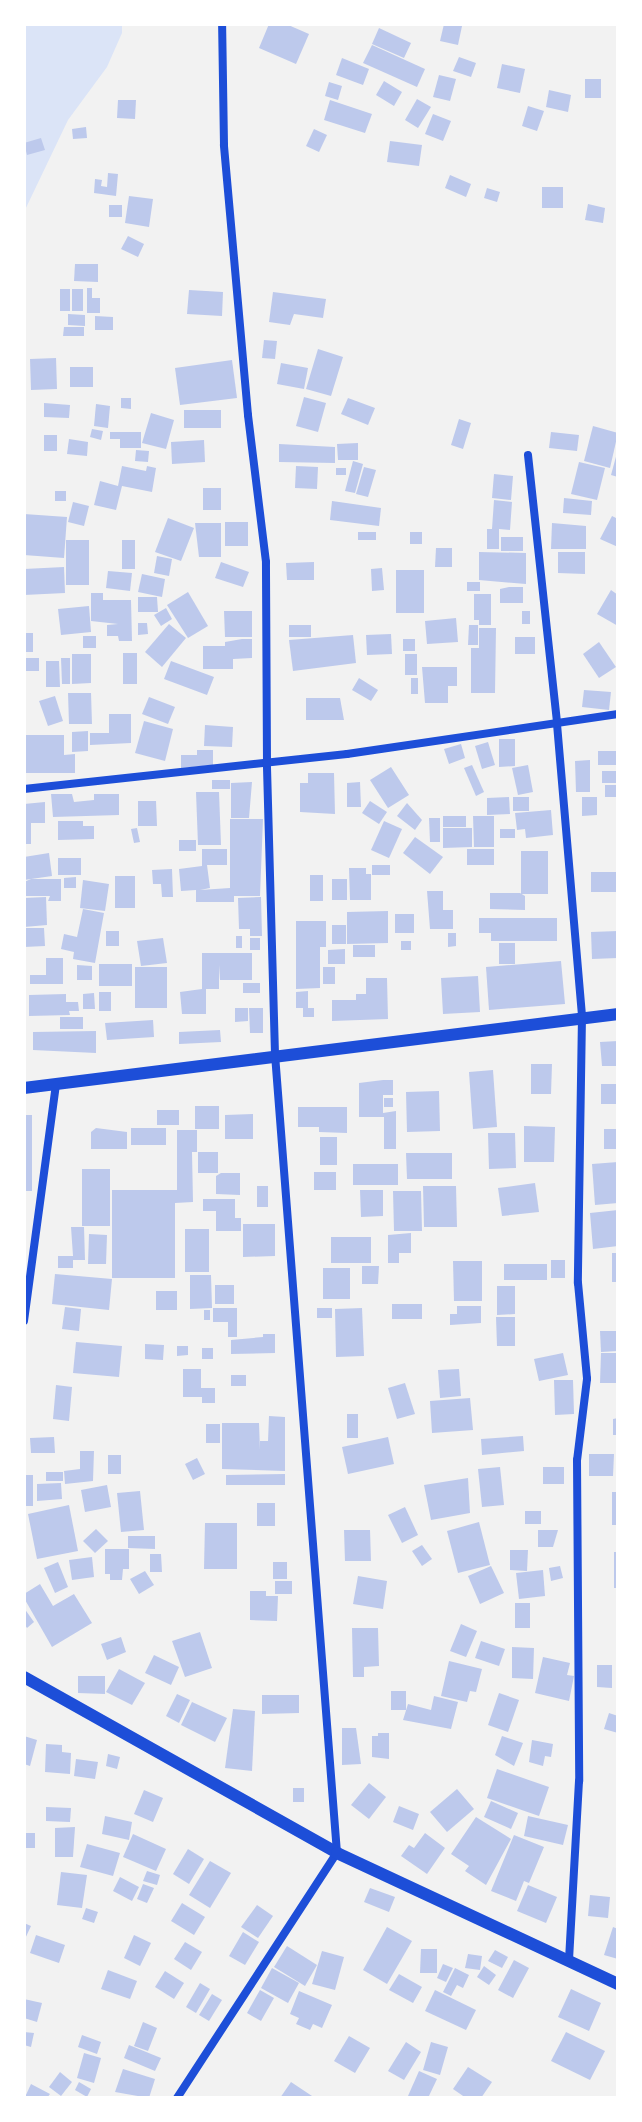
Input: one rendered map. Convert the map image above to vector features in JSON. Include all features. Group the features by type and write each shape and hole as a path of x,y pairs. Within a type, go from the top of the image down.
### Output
{"street":[{"path":"177,2098 337,1853 275,1054 267,763 266,562 248,415 225,160 222,24"},
{"path":"528,455 557,724 582,1016 578,1283 587,1379 577,1460 579,1781 569,1962"},
{"path":"24,789 267,763 618,714"},
{"path":"24,1087 582,1016 618,1014"},
{"path":"24,1321 56,1084"},
{"path":"24,1677 337,1853 618,1984"}],"shaded area":[{"path":"24,24 122,24 122,33 107,67 68,120 24,212"}],"building":[{"path":"269,24 286,24 309,34 296,64 259,48"},
{"path":"444,24 462,26 458,45 440,41"},
{"path":"379,28 411,43 404,58 372,44"},
{"path":"372,45 425,69 417,87 363,63"},
{"path":"459,57 476,63 471,77 453,71"},
{"path":"342,58 369,69 363,85 336,75"},
{"path":"502,64 525,69 520,93 497,88"},
{"path":"439,75 456,79 450,101 433,97"},
{"path":"585,79 601,79 601,98 585,98"},
{"path":"384,81 402,92 394,106 376,95"},
{"path":"329,82 342,86 338,100 325,96"},
{"path":"549,90 571,95 568,112 546,107"},
{"path":"417,99 431,107 418,128 405,120"},
{"path":"118,100 136,100 135,119 117,118"},
{"path":"330,100 372,114 365,133 324,120"},
{"path":"528,106 544,111 537,131 522,126"},
{"path":"433,114 451,121 443,141 425,134"},
{"path":"86,127 87,138 73,139 72,129"},
{"path":"314,129 327,135 319,152 306,146"},
{"path":"41,138 45,150 27,155 24,143"},
{"path":"390,141 422,145 419,166 387,162"},
{"path":"108,173 118,174 116,196 94,193 95,179 102,180 101,186 107,187"},
{"path":"450,175 471,184 466,197 445,188"},
{"path":"542,187 563,187 563,208 542,208"},
{"path":"487,188 500,192 497,202 484,198"},
{"path":"129,196 153,199 149,227 125,223"},
{"path":"588,204 605,208 603,223 585,220"},
{"path":"109,205 122,205 122,217 109,217"},
{"path":"128,236 144,244 138,257 121,249"},
{"path":"75,264 98,264 98,282 74,281"},
{"path":"87,288 92,288 92,298 100,298 100,313 87,313"},
{"path":"60,289 70,289 70,311 60,311"},
{"path":"72,289 83,289 83,311 72,311"},
{"path":"189,290 223,292 222,316 187,314"},
{"path":"273,292 326,299 323,318 294,314 290,325 269,322"},
{"path":"68,314 85,315 85,326 68,325"},
{"path":"95,316 113,317 113,330 95,330"},
{"path":"64,327 84,327 84,336 63,336"},
{"path":"264,340 277,341 275,359 262,358"},
{"path":"318,349 343,357 331,396 306,389"},
{"path":"56,358 57,389 31,390 30,359"},
{"path":"232,360 237,398 180,405 175,368"},
{"path":"281,363 308,368 304,389 277,384"},
{"path":"70,367 93,367 93,387 70,387"},
{"path":"304,397 326,403 318,432 296,426"},
{"path":"121,398 131,398 131,409 121,408"},
{"path":"348,398 375,408 368,425 341,414"},
{"path":"44,403 70,405 69,418 44,417"},
{"path":"96,404 110,406 108,428 94,426"},
{"path":"184,410 221,410 221,428 184,428"},
{"path":"151,413 174,420 166,449 142,443"},
{"path":"459,419 471,423 463,449 451,445"},
{"path":"593,426 618,433 610,468 584,461"},
{"path":"92,429 103,431 101,440 90,437"},
{"path":"110,432 141,432 141,448 120,448 120,439 110,439"},
{"path":"551,432 579,435 577,451 549,448"},
{"path":"44,435 57,435 57,451 44,451"},
{"path":"69,439 88,442 87,456 67,454"},
{"path":"204,440 205,462 172,464 171,442"},
{"path":"358,443 358,460 338,460 337,444"},
{"path":"279,444 335,447 335,463 279,462"},
{"path":"136,450 149,451 148,462 135,461"},
{"path":"618,453 618,477 611,475"},
{"path":"353,461 363,464 355,493 345,491"},
{"path":"579,462 605,468 597,500 571,494"},
{"path":"122,466 146,471 147,466 156,468 152,492 122,486 116,510 94,505 100,481 118,486"},
{"path":"296,466 318,467 317,489 295,488"},
{"path":"364,467 376,470 368,497 356,494"},
{"path":"336,468 346,468 346,475 336,475"},
{"path":"494,474 513,476 511,500 492,498"},
{"path":"203,488 221,488 221,510 203,510"},
{"path":"55,491 66,491 66,501 55,501"},
{"path":"564,498 592,501 591,515 563,513"},
{"path":"494,500 512,502 510,530 499,529 499,549 487,549 487,529 492,529"},
{"path":"332,501 381,508 379,526 330,520"},
{"path":"73,502 89,506 84,526 68,522"},
{"path":"24,514 67,517 64,558 24,555"},
{"path":"612,516 618,519 618,547 600,539"},
{"path":"168,518 194,528 181,561 155,552"},
{"path":"225,522 248,522 248,546 225,546"},
{"path":"195,523 221,523 221,557 199,557"},
{"path":"552,523 586,526 586,549 551,549"},
{"path":"358,532 376,532 376,540 358,540"},
{"path":"410,532 422,532 422,544 410,544"},
{"path":"501,537 523,537 523,551 501,551"},
{"path":"66,540 89,540 89,585 66,585"},
{"path":"122,540 135,540 135,569 122,569"},
{"path":"436,548 452,548 452,567 435,567"},
{"path":"479,552 526,553 526,584 479,580"},
{"path":"558,552 585,552 585,574 558,573"},
{"path":"157,556 172,559 169,576 154,573"},
{"path":"221,562 249,572 243,587 215,578"},
{"path":"314,562 314,580 287,580 286,563"},
{"path":"64,567 65,593 24,595 24,569"},
{"path":"382,568 384,590 372,591 371,569"},
{"path":"396,570 424,570 424,613 396,613"},
{"path":"108,571 132,573 130,591 106,588"},
{"path":"142,574 165,579 162,597 138,592"},
{"path":"467,582 480,582 480,591 467,591"},
{"path":"523,587 523,603 500,603 500,589"},
{"path":"611,590 618,595 618,626 597,614"},
{"path":"188,592 208,626 188,638 167,605"},
{"path":"91,593 103,593 103,600 131,600 132,641 119,641 118,636 107,636 107,625 118,624 91,621"},
{"path":"474,594 491,594 491,625 479,625 479,620 474,620"},
{"path":"138,597 157,597 158,612 138,612"},
{"path":"89,606 91,632 61,635 58,609"},
{"path":"166,608 172,619 161,626 154,615"},
{"path":"224,611 252,611 252,637 225,637"},
{"path":"522,611 530,611 530,624 522,624"},
{"path":"456,618 458,642 427,644 425,621"},
{"path":"138,623 147,623 148,634 138,635"},
{"path":"169,624 186,638 162,667 145,652"},
{"path":"289,625 311,625 311,637 289,637"},
{"path":"469,625 478,625 478,645 468,645"},
{"path":"479,628 496,628 495,693 471,693 471,648 479,648"},
{"path":"24,633 33,633 33,652 24,652"},
{"path":"391,634 392,654 367,655 366,635"},
{"path":"353,635 356,663 293,671 289,640"},
{"path":"83,636 96,636 96,648 83,648"},
{"path":"515,637 535,637 535,654 515,654"},
{"path":"252,639 252,658 233,659 233,669 203,669 203,646 225,646 225,642"},
{"path":"403,639 415,639 415,651 403,651"},
{"path":"599,642 616,667 599,678 583,654"},
{"path":"123,653 137,653 137,684 123,684"},
{"path":"72,654 91,654 91,683 72,684"},
{"path":"405,654 417,654 417,675 405,675"},
{"path":"24,658 39,658 39,671 24,671"},
{"path":"61,658 70,658 70,684 62,684"},
{"path":"46,661 59,661 60,687 46,687"},
{"path":"171,661 214,677 207,695 164,679"},
{"path":"422,667 457,667 457,686 448,686 448,703 425,703"},
{"path":"359,678 378,690 371,701 352,690"},
{"path":"411,678 418,678 418,694 411,694"},
{"path":"584,690 611,692 609,710 582,707"},
{"path":"68,693 91,693 92,724 69,724"},
{"path":"55,696 63,721 48,726 39,701"},
{"path":"149,697 175,707 168,724 142,714"},
{"path":"306,698 340,698 344,720 306,720"},
{"path":"109,714 131,714 131,743 90,745 90,733 109,733"},
{"path":"144,721 173,729 165,761 135,753"},
{"path":"205,725 233,727 232,747 204,746"},
{"path":"88,731 88,751 72,752 72,732"},
{"path":"24,735 64,735 64,755 75,754 75,773 24,773"},
{"path":"499,739 515,739 515,766 499,767"},
{"path":"488,742 495,765 482,769 475,746"},
{"path":"461,744 465,758 449,764 444,749"},
{"path":"197,750 213,750 213,765 181,768 181,755 197,755"},
{"path":"598,751 618,751 618,765 598,765"},
{"path":"590,760 590,792 576,792 575,761"},
{"path":"472,765 484,792 476,796 464,768"},
{"path":"528,765 533,792 518,795 512,768"},
{"path":"391,767 409,795 388,808 370,780"},
{"path":"602,771 618,771 618,783 602,783"},
{"path":"308,773 334,773 335,814 300,812 300,783 308,783"},
{"path":"212,780 230,780 230,789 212,789"},
{"path":"252,782 249,818 231,818 231,783"},
{"path":"360,782 361,807 347,807 347,783"},
{"path":"605,785 618,785 618,797 605,797"},
{"path":"196,792 219,792 221,845 198,845"},
{"path":"51,794 72,794 74,802 94,800 94,794 119,794 119,815 53,817"},
{"path":"509,797 510,814 487,815 487,798"},
{"path":"513,797 529,797 529,811 513,811"},
{"path":"582,797 597,797 597,815 582,816"},
{"path":"138,801 156,801 157,826 138,826"},
{"path":"370,801 387,812 379,824 362,813"},
{"path":"45,802 45,823 31,823 31,844 24,844 24,804"},
{"path":"407,803 422,820 415,830 397,816"},
{"path":"551,810 553,835 526,838 525,829 517,830 515,813"},
{"path":"443,816 466,816 466,827 443,827"},
{"path":"473,816 494,816 494,847 474,847"},
{"path":"429,818 440,818 440,842 430,842"},
{"path":"230,819 263,819 260,896 234,896 234,902 196,902 196,890 181,891 179,869 202,866 202,849 227,849 227,865 207,865 210,888 200,890 230,888"},
{"path":"58,821 83,821 83,826 94,826 94,839 58,840"},
{"path":"384,821 402,829 389,858 371,850"},
{"path":"137,828 140,842 134,843 131,829"},
{"path":"443,828 472,828 472,847 443,848"},
{"path":"500,829 515,829 515,838 500,838"},
{"path":"415,837 443,857 430,874 403,853"},
{"path":"179,840 196,840 196,851 179,851"},
{"path":"467,849 494,849 494,865 467,865"},
{"path":"521,851 548,851 548,894 521,894"},
{"path":"49,853 52,876 24,880 24,857"},
{"path":"58,858 81,858 81,875 58,875"},
{"path":"372,865 390,865 390,875 372,875"},
{"path":"349,868 366,868 366,874 371,874 371,900 350,900"},
{"path":"172,869 173,897 162,897 161,884 153,884 152,870"},
{"path":"591,872 616,872 617,892 591,892"},
{"path":"310,875 323,875 323,901 310,901"},
{"path":"115,876 135,876 135,908 115,908"},
{"path":"76,877 76,888 64,888 64,878"},
{"path":"31,879 61,879 61,901 48,901 50,896 24,896 24,882"},
{"path":"332,879 347,879 347,900 332,900"},
{"path":"83,880 109,884 105,911 80,908"},
{"path":"427,891 443,891 443,910 453,910 453,929 430,929"},
{"path":"490,893 520,893 525,896 525,910 490,909"},
{"path":"46,897 47,925 24,927 24,898"},
{"path":"261,897 262,936 250,936 250,929 239,929 238,898"},
{"path":"83,909 104,913 95,963 73,959 74,952 61,949 64,934 77,937"},
{"path":"388,911 388,943 347,944 347,912"},
{"path":"395,914 414,914 414,933 395,933"},
{"path":"479,918 557,918 557,941 491,941 491,933 479,933"},
{"path":"296,921 326,921 326,947 320,947 320,988 296,989"},
{"path":"332,925 346,925 346,944 332,944"},
{"path":"24,928 44,928 45,946 24,947"},
{"path":"106,931 119,931 119,946 106,946"},
{"path":"618,931 618,958 592,959 591,932"},
{"path":"448,933 456,933 456,946 448,947"},
{"path":"236,936 242,936 242,948 236,948"},
{"path":"163,938 167,963 141,966 137,941"},
{"path":"250,938 260,938 260,950 250,950"},
{"path":"401,941 411,941 411,950 401,950"},
{"path":"499,943 515,943 515,964 499,964"},
{"path":"353,945 375,945 375,957 353,957"},
{"path":"345,949 345,964 328,964 328,950"},
{"path":"202,953 252,953 252,980 220,980 219,965 219,989 206,989 206,1014 182,1014 180,992 202,989"},
{"path":"46,958 63,958 63,984 30,984 30,975 46,975"},
{"path":"561,961 565,1004 489,1010 486,967"},
{"path":"99,964 132,964 132,986 99,986"},
{"path":"77,965 92,966 92,980 77,980"},
{"path":"135,967 167,967 167,1008 135,1008"},
{"path":"323,967 335,967 335,984 323,984"},
{"path":"478,976 480,1012 443,1014 441,978"},
{"path":"366,978 387,978 388,1019 332,1021 332,1000 356,1000 356,994 366,994"},
{"path":"243,983 260,983 260,993 243,993"},
{"path":"308,991 308,1008 314,1008 314,1017 303,1017 303,1008 296,1008 296,992"},
{"path":"99,992 111,992 111,1011 99,1011"},
{"path":"94,993 95,1009 83,1009 83,994"},
{"path":"66,994 66,1002 78,1002 79,1011 69,1011 70,1015 29,1016 29,995"},
{"path":"235,1008 248,1008 248,1021 235,1022"},
{"path":"249,1008 263,1008 263,1033 250,1033"},
{"path":"60,1017 83,1017 83,1029 60,1029"},
{"path":"153,1020 154,1037 107,1040 105,1023"},
{"path":"220,1030 221,1042 179,1044 179,1032"},
{"path":"96,1031 96,1053 33,1050 33,1032"},
{"path":"618,1041 618,1066 602,1066 600,1042"},
{"path":"531,1064 552,1064 551,1094 531,1094"},
{"path":"493,1070 497,1127 473,1129 469,1072"},
{"path":"393,1080 393,1095 383,1095 383,1113 396,1111 396,1149 384,1149 384,1117 359,1117 359,1083"},
{"path":"601,1084 618,1084 618,1104 601,1104"},
{"path":"439,1091 440,1131 407,1132 406,1092"},
{"path":"384,1098 393,1098 393,1107 384,1107"},
{"path":"195,1106 219,1106 219,1129 195,1129"},
{"path":"298,1107 347,1107 347,1133 319,1132 319,1127 298,1127"},
{"path":"157,1110 179,1110 179,1125 157,1125"},
{"path":"253,1114 253,1139 225,1139 225,1115"},
{"path":"24,1115 32,1115 32,1191 24,1191"},
{"path":"524,1126 555,1127 554,1162 524,1162"},
{"path":"96,1128 127,1132 127,1149 91,1149 91,1132"},
{"path":"131,1128 166,1128 166,1145 131,1145"},
{"path":"604,1129 618,1129 618,1149 604,1149"},
{"path":"177,1130 197,1130 197,1152 192,1152 193,1202 175,1203 175,1278 112,1278 112,1190 177,1190"},
{"path":"488,1133 515,1133 516,1168 489,1169"},
{"path":"320,1137 337,1137 337,1165 320,1165"},
{"path":"198,1152 218,1152 218,1173 198,1173"},
{"path":"406,1153 452,1153 452,1179 407,1179"},
{"path":"618,1162 618,1203 595,1205 592,1164"},
{"path":"353,1164 398,1164 398,1185 353,1185"},
{"path":"82,1169 110,1169 110,1226 82,1226"},
{"path":"314,1172 336,1172 336,1190 314,1190"},
{"path":"240,1173 240,1195 216,1194 216,1176"},
{"path":"535,1183 539,1212 502,1216 498,1188"},
{"path":"257,1186 268,1186 268,1207 257,1207"},
{"path":"423,1186 456,1186 457,1227 424,1227"},
{"path":"360,1190 383,1190 383,1216 361,1217"},
{"path":"393,1191 421,1191 422,1231 394,1231"},
{"path":"203,1199 235,1199 235,1218 241,1218 241,1231 216,1231 216,1211 203,1211"},
{"path":"618,1210 618,1246 593,1249 590,1213"},
{"path":"243,1224 275,1224 275,1256 243,1257"},
{"path":"71,1227 84,1227 85,1260 73,1260 73,1268 58,1268 58,1256 73,1256"},
{"path":"185,1229 209,1229 209,1272 185,1272"},
{"path":"411,1233 411,1253 399,1253 399,1263 388,1263 388,1235"},
{"path":"89,1234 107,1235 106,1264 88,1264"},
{"path":"331,1237 371,1237 371,1263 331,1263"},
{"path":"612,1253 618,1253 618,1282 612,1282"},
{"path":"551,1260 565,1260 565,1278 551,1278"},
{"path":"453,1261 482,1261 482,1301 454,1301"},
{"path":"504,1264 547,1264 547,1280 504,1280"},
{"path":"362,1266 379,1266 378,1284 362,1284"},
{"path":"323,1268 350,1268 350,1299 323,1299"},
{"path":"55,1274 112,1279 109,1310 52,1304"},
{"path":"190,1275 211,1275 212,1308 190,1309"},
{"path":"215,1285 234,1285 234,1304 215,1304"},
{"path":"497,1286 515,1286 515,1314 497,1315"},
{"path":"156,1291 177,1291 177,1310 156,1310"},
{"path":"392,1304 422,1304 422,1319 392,1319"},
{"path":"457,1306 481,1306 481,1323 450,1325 450,1314 457,1314"},
{"path":"65,1307 81,1309 79,1331 62,1329"},
{"path":"213,1308 237,1308 237,1337 228,1337 228,1322 213,1322"},
{"path":"317,1308 332,1308 332,1318 317,1318"},
{"path":"362,1308 364,1356 336,1357 335,1309"},
{"path":"204,1310 210,1310 210,1320 204,1320"},
{"path":"496,1317 515,1317 515,1346 497,1346"},
{"path":"600,1331 618,1331 618,1351 601,1352"},
{"path":"263,1334 275,1334 275,1353 231,1354 231,1340 263,1337"},
{"path":"76,1342 122,1346 119,1377 73,1373"},
{"path":"145,1344 164,1345 163,1360 145,1359"},
{"path":"177,1346 188,1346 188,1355 177,1356"},
{"path":"202,1348 213,1348 213,1359 202,1359"},
{"path":"563,1353 568,1375 539,1381 534,1359"},
{"path":"601,1353 617,1353 616,1383 600,1383"},
{"path":"183,1369 201,1369 201,1388 215,1388 215,1403 202,1403 202,1397 183,1397"},
{"path":"459,1369 461,1396 440,1398 438,1370"},
{"path":"231,1375 246,1375 246,1386 231,1386"},
{"path":"554,1380 573,1380 574,1414 555,1415"},
{"path":"405,1383 415,1414 397,1419 388,1388"},
{"path":"56,1385 72,1387 69,1421 53,1419"},
{"path":"470,1398 473,1430 432,1433 430,1401"},
{"path":"347,1414 358,1414 358,1438 347,1438"},
{"path":"269,1416 285,1417 285,1471 222,1469 222,1423 259,1423 260,1450 260,1441 268,1441"},
{"path":"618,1418 618,1435 613,1435 613,1419"},
{"path":"206,1424 220,1424 220,1443 206,1443"},
{"path":"523,1436 524,1451 482,1455 481,1439"},
{"path":"54,1437 55,1453 31,1453 30,1438"},
{"path":"388,1437 394,1464 348,1474 342,1447"},
{"path":"80,1451 94,1451 93,1481 65,1484 64,1471 80,1469"},
{"path":"589,1454 614,1454 613,1476 589,1476"},
{"path":"108,1455 121,1455 121,1474 108,1474"},
{"path":"197,1458 205,1474 193,1480 185,1464"},
{"path":"500,1467 504,1505 482,1507 478,1469"},
{"path":"543,1467 564,1467 564,1484 543,1484"},
{"path":"46,1472 63,1472 63,1481 46,1481"},
{"path":"285,1474 285,1485 226,1485 226,1475"},
{"path":"24,1475 33,1475 33,1506 24,1506"},
{"path":"468,1478 470,1513 431,1520 424,1485"},
{"path":"61,1483 62,1499 37,1501 37,1484"},
{"path":"107,1485 111,1507 85,1512 81,1490"},
{"path":"140,1491 144,1530 121,1532 117,1493"},
{"path":"612,1492 618,1492 618,1525 612,1525"},
{"path":"257,1503 275,1503 275,1526 257,1526"},
{"path":"69,1505 78,1551 37,1559 28,1514"},
{"path":"405,1507 418,1535 402,1543 388,1515"},
{"path":"525,1511 541,1511 541,1524 525,1524"},
{"path":"479,1522 490,1565 458,1573 447,1531"},
{"path":"205,1523 237,1523 237,1569 204,1569"},
{"path":"96,1529 108,1541 95,1553 83,1541"},
{"path":"344,1530 370,1530 371,1561 345,1561"},
{"path":"538,1530 558,1530 553,1547 538,1547"},
{"path":"128,1536 155,1536 155,1549 128,1548"},
{"path":"422,1545 432,1559 422,1566 412,1551"},
{"path":"105,1549 129,1549 129,1569 123,1569 122,1580 110,1580 110,1574 105,1574"},
{"path":"510,1550 528,1550 527,1571 510,1570"},
{"path":"614,1552 618,1552 618,1588 614,1588"},
{"path":"150,1554 161,1554 162,1572 150,1572"},
{"path":"92,1557 94,1577 72,1580 69,1560"},
{"path":"58,1562 68,1587 55,1593 44,1568"},
{"path":"273,1562 287,1562 287,1579 273,1579"},
{"path":"491,1566 504,1593 480,1604 468,1576"},
{"path":"560,1566 563,1578 551,1581 549,1568"},
{"path":"543,1570 545,1596 519,1599 516,1573"},
{"path":"145,1571 154,1585 139,1594 130,1579"},
{"path":"358,1576 387,1581 383,1609 353,1604"},
{"path":"275,1581 292,1581 292,1594 275,1594"},
{"path":"40,1584 53,1606 74,1594 92,1623 52,1647 24,1598 24,1594"},
{"path":"250,1591 266,1591 266,1596 278,1596 277,1621 250,1620"},
{"path":"515,1603 530,1603 530,1628 515,1628"},
{"path":"24,1608 34,1622 27,1628 24,1624"},
{"path":"461,1624 477,1631 466,1657 450,1651"},
{"path":"352,1628 378,1628 379,1666 364,1667 364,1677 353,1677"},
{"path":"200,1632 212,1668 185,1677 172,1641"},
{"path":"121,1637 126,1652 107,1660 101,1644"},
{"path":"481,1641 505,1649 499,1666 475,1658"},
{"path":"512,1647 534,1648 533,1679 512,1678"},
{"path":"154,1655 179,1667 171,1685 145,1673"},
{"path":"543,1657 570,1663 567,1675 574,1676 569,1701 535,1693"},
{"path":"449,1661 482,1669 476,1692 470,1691 467,1702 441,1696"},
{"path":"597,1665 612,1665 612,1688 597,1687"},
{"path":"119,1669 145,1683 132,1705 106,1692"},
{"path":"78,1676 105,1676 105,1694 78,1693"},
{"path":"391,1691 406,1691 406,1710 391,1710"},
{"path":"499,1693 519,1700 508,1732 488,1725"},
{"path":"177,1694 190,1700 179,1723 166,1716"},
{"path":"262,1695 299,1695 299,1713 262,1714"},
{"path":"434,1696 458,1702 451,1729 403,1720 408,1704 431,1710"},
{"path":"192,1702 227,1718 215,1742 181,1725"},
{"path":"233,1709 255,1711 252,1771 225,1768"},
{"path":"609,1713 618,1716 618,1733 604,1729"},
{"path":"342,1728 356,1728 361,1764 342,1765"},
{"path":"378,1733 389,1733 389,1759 372,1757 372,1736 378,1736"},
{"path":"24,1736 37,1740 30,1766 24,1764"},
{"path":"502,1736 523,1743 514,1766 495,1755"},
{"path":"532,1740 553,1744 551,1757 545,1756 543,1766 529,1762"},
{"path":"46,1744 62,1745 62,1752 71,1753 70,1774 45,1772"},
{"path":"108,1754 120,1757 117,1769 106,1766"},
{"path":"76,1759 98,1762 95,1779 74,1776"},
{"path":"497,1769 549,1787 539,1816 487,1798"},
{"path":"369,1783 386,1797 369,1819 351,1805"},
{"path":"293,1788 304,1788 304,1802 293,1802"},
{"path":"457,1789 474,1809 447,1832 430,1812"},
{"path":"144,1790 163,1798 153,1822 134,1814"},
{"path":"491,1801 518,1813 511,1829 484,1817"},
{"path":"399,1806 419,1814 413,1830 393,1822"},
{"path":"46,1807 71,1808 70,1822 46,1821"},
{"path":"105,1816 132,1822 129,1840 102,1834"},
{"path":"528,1816 568,1825 563,1845 524,1836"},
{"path":"476,1817 511,1839 486,1885 465,1871 469,1866 451,1854"},
{"path":"75,1827 73,1857 55,1857 55,1828"},
{"path":"24,1833 35,1833 35,1848 24,1848"},
{"path":"425,1833 445,1848 427,1874 401,1856 409,1845 414,1848"},
{"path":"133,1834 166,1849 156,1871 123,1857"},
{"path":"514,1835 544,1847 529,1883 524,1881 516,1901 491,1891"},
{"path":"87,1844 120,1853 113,1876 80,1867"},
{"path":"188,1849 204,1859 189,1884 173,1874"},
{"path":"210,1861 231,1873 210,1908 189,1895"},
{"path":"147,1871 160,1875 157,1885 143,1881"},
{"path":"61,1872 87,1875 82,1908 57,1905"},
{"path":"120,1877 139,1887 132,1901 113,1891"},
{"path":"143,1884 154,1888 147,1903 137,1899"},
{"path":"528,1885 557,1897 546,1923 517,1911"},
{"path":"370,1888 395,1897 389,1912 364,1902"},
{"path":"590,1895 610,1897 608,1918 588,1916"},
{"path":"182,1903 205,1917 194,1935 171,1921"},
{"path":"257,1905 273,1916 258,1938 241,1927"},
{"path":"86,1908 98,1912 94,1923 82,1919"},
{"path":"24,1923 31,1926 24,1941"},
{"path":"387,1927 412,1941 387,1984 363,1970"},
{"path":"613,1927 618,1929 618,1959 604,1955"},
{"path":"243,1932 259,1942 245,1965 229,1956"},
{"path":"36,1935 65,1945 59,1963 30,1953"},
{"path":"134,1935 151,1943 140,1966 124,1958"},
{"path":"185,1942 202,1952 191,1970 174,1959"},
{"path":"287,1946 317,1965 305,1986 274,1967"},
{"path":"421,1949 437,1949 437,1973 420,1973"},
{"path":"495,1950 508,1957 502,1968 488,1961"},
{"path":"322,1951 344,1957 335,1990 312,1984"},
{"path":"468,1954 482,1956 480,1970 465,1968"},
{"path":"514,1960 529,1968 513,1998 498,1990"},
{"path":"443,1964 453,1968 446,1982 437,1978"},
{"path":"484,1966 496,1975 489,1985 477,1977"},
{"path":"272,1968 299,1983 288,2003 261,1988"},
{"path":"455,1968 469,1975 463,1988 457,1985 451,1996 443,1992"},
{"path":"108,1970 137,1981 130,1999 101,1989"},
{"path":"165,1971 184,1983 174,1999 155,1987"},
{"path":"399,1974 422,1987 413,2003 389,1990"},
{"path":"200,1983 210,1989 196,2013 186,2007"},
{"path":"571,1989 601,2003 589,2031 558,2017"},
{"path":"260,1990 274,1998 261,2021 247,2013"},
{"path":"435,1990 476,2010 466,2030 425,2011"},
{"path":"299,1991 332,2005 322,2028 313,2024 310,2030 296,2024 299,2018 290,2014"},
{"path":"212,1994 222,2000 209,2021 199,2015"},
{"path":"24,1999 42,2003 37,2022 24,2018"},
{"path":"143,2022 157,2028 148,2051 134,2046"},
{"path":"24,2032 34,2033 31,2047 24,2045"},
{"path":"566,2032 605,2051 590,2080 551,2061"},
{"path":"82,2035 101,2042 97,2054 78,2047"},
{"path":"349,2036 370,2048 355,2073 334,2061"},
{"path":"406,2042 421,2052 404,2080 388,2071"},
{"path":"431,2042 448,2047 440,2075 423,2070"},
{"path":"129,2045 161,2058 155,2071 124,2058"},
{"path":"84,2053 101,2058 94,2083 77,2078"},
{"path":"468,2067 492,2082 481,2098 466,2098 453,2089"},
{"path":"123,2069 155,2079 149,2098 115,2092"},
{"path":"419,2071 437,2079 428,2098 408,2096"},
{"path":"60,2072 72,2082 61,2096 49,2087"},
{"path":"79,2082 91,2089 87,2097 75,2090"},
{"path":"291,2082 315,2098 280,2098"},
{"path":"31,2084 50,2094 47,2098 25,2097"}]}
